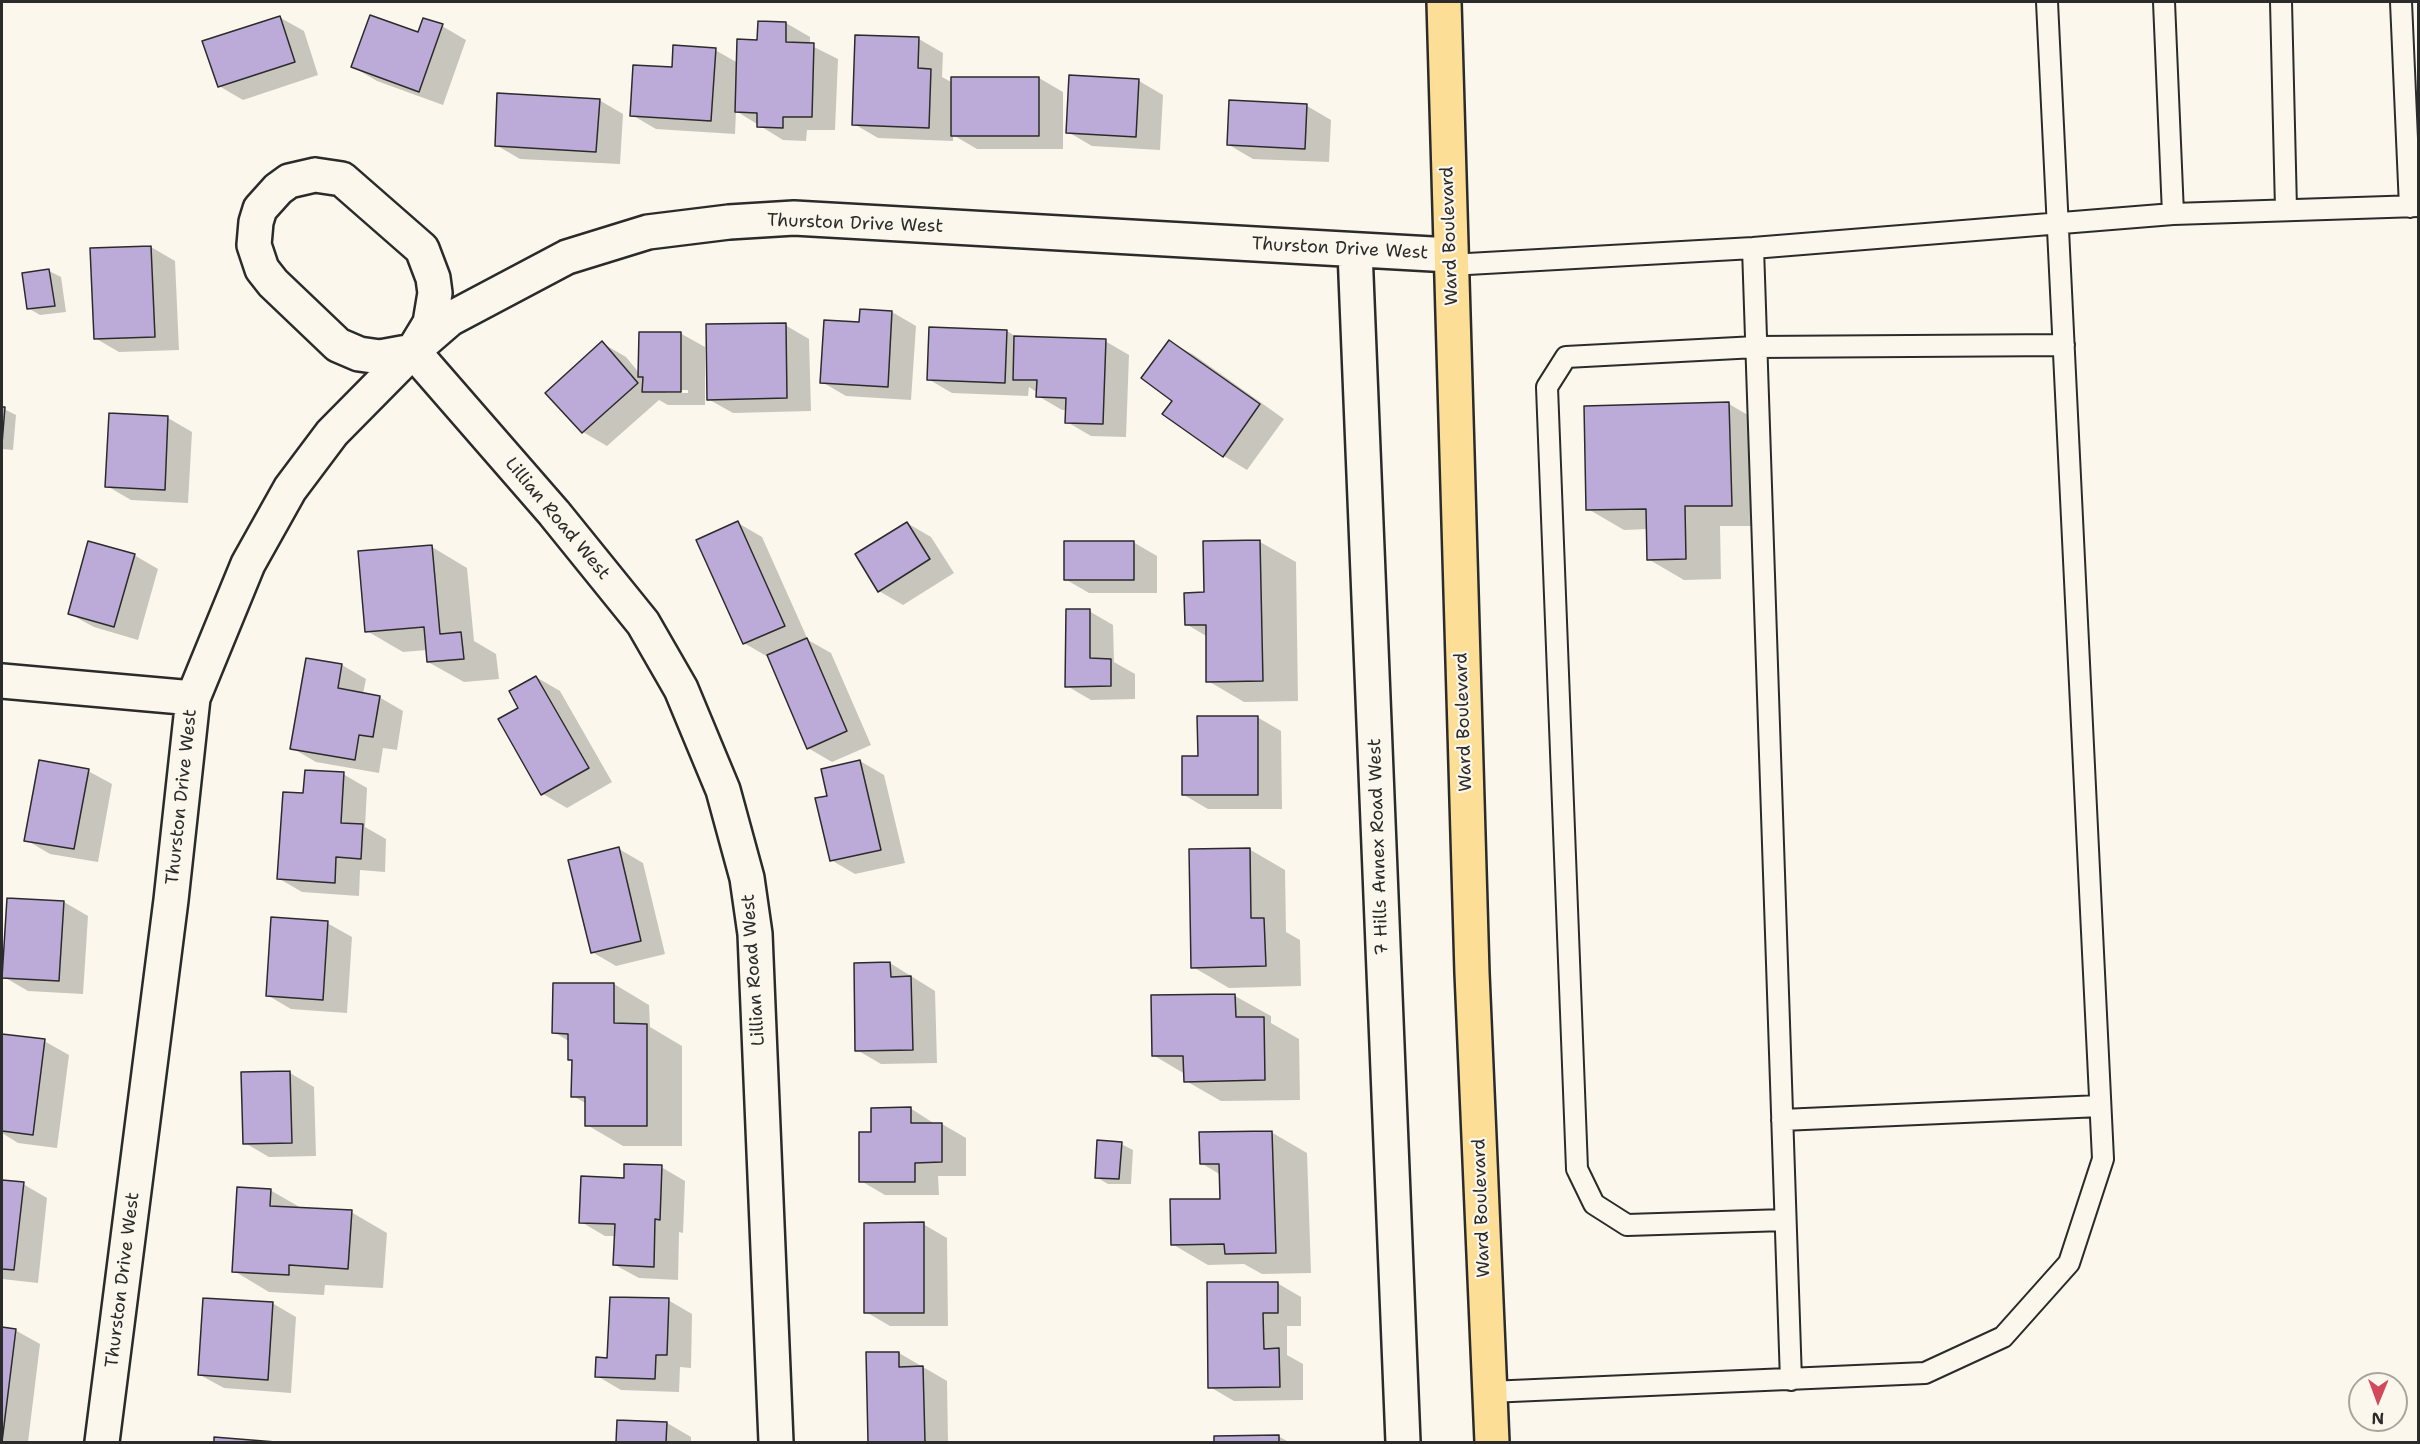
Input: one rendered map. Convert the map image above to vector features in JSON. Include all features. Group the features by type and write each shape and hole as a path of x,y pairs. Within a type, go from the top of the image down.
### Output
{"main road":[{"name":"Ward Boulevard","path":"1444,2 1472,973 1492,1443"}],"street":[{"path":"315,175 342,179 422,249 433,278 435,293 430,323 412,351 380,357 359,354 338,345 273,283 262,269 254,245 256,222 260,209 278,189 289,182 315,175"},
{"name":"Thurston Drive West","path":"102,1443 171,900 193,698 248,564 290,489 332,433 412,351 450,318 567,257 648,232 729,222 794,218 1355,250 1450,260"},
{"name":"7 Hills Annex Road West","path":"1355,250 1403,1443"},
{"name":"Lillian Road West","path":"412,351 554,513 643,623 681,688 723,790 747,878 755,934 776,1443"},
{"path":"2,681 193,698"}],"lane":[{"path":"1489,1392 1925,1373 2003,1337 2069,1263 2103,1158 2047,2"},
{"path":"2164,2 2173,214"},
{"path":"2281,2 2286,209"},
{"path":"1450,260 1753,248 2173,214 2414,206 2402,2"},
{"path":"1753,248 1791,1380"},
{"path":"1785,1220 1627,1225 1593,1204 1577,1169 1547,387 1566,357 1756,347 2064,345"},
{"path":"1782,1120 2100,1106"}],"building":[{"path":"370,15 418,32 423,18 443,24 419,92 351,67"},
{"path":"280,16 295,62 218,87 202,41"},
{"path":"758,21 786,22 786,42 814,43 812,117 783,117 783,128 757,127 757,113 735,112 737,39 757,40"},
{"path":"855,35 919,37 918,68 931,69 929,128 852,125"},
{"path":"673,45 716,48 711,121 630,116 633,65 672,67"},
{"path":"1069,75 1139,79 1136,137 1066,133"},
{"path":"951,77 1039,77 1039,136 951,136"},
{"path":"497,93 600,99 596,152 495,146"},
{"path":"1229,100 1307,104 1305,149 1227,145"},
{"path":"151,246 155,337 94,339 90,248"},
{"path":"49,269 55,306 27,309 22,273"},
{"path":"860,309 892,311 888,387 820,383 824,320 859,322"},
{"path":"786,323 787,398 707,400 706,324"},
{"path":"929,327 1007,330 1005,383 927,380"},
{"path":"639,332 681,332 681,392 642,392 643,377 638,377"},
{"path":"1014,336 1106,339 1103,424 1065,423 1066,398 1036,397 1037,380 1013,380"},
{"path":"1169,340 1260,404 1223,457 1162,414 1172,401 1141,378"},
{"path":"602,341 638,383 582,433 545,393"},
{"path":"1729,402 1732,506 1685,506 1686,559 1647,560 1646,509 1586,510 1584,406"},
{"path":"2,407 5,407 2,444"},
{"path":"109,413 168,416 165,490 105,487"},
{"path":"738,521 785,626 743,644 696,540"},
{"path":"907,522 930,559 878,592 855,554"},
{"path":"1260,540 1263,681 1206,682 1206,625 1185,625 1184,593 1204,592 1203,541"},
{"path":"88,541 135,554 114,627 68,614"},
{"path":"1064,541 1134,541 1134,580 1064,580"},
{"path":"432,545 440,634 461,632 464,659 427,662 424,627 365,632 358,551"},
{"path":"1066,609 1090,609 1090,658 1111,659 1111,686 1065,687"},
{"path":"807,638 847,731 807,749 767,655"},
{"path":"306,658 342,664 338,688 380,696 373,737 359,735 355,760 290,749"},
{"path":"536,676 589,768 541,795 498,719 518,708 509,691"},
{"path":"1197,716 1258,716 1258,795 1182,795 1182,756 1198,756"},
{"path":"39,760 89,769 74,849 24,841"},
{"path":"860,760 881,850 830,861 815,798 827,796 821,769"},
{"path":"305,770 344,772 341,823 363,824 361,859 336,857 335,883 277,879 283,792 303,793"},
{"path":"619,847 641,941 591,953 568,860"},
{"path":"1250,848 1251,918 1264,918 1266,966 1191,968 1189,849"},
{"path":"7,898 64,901 59,981 2,978"},
{"path":"271,917 328,921 323,1000 266,996"},
{"path":"890,962 891,977 911,976 913,1050 855,1051 854,963"},
{"path":"553,983 614,983 614,1023 647,1024 647,1126 585,1126 585,1097 571,1097 572,1060 568,1060 568,1034 552,1033"},
{"path":"1235,994 1236,1017 1264,1017 1265,1080 1184,1082 1183,1056 1152,1056 1151,995"},
{"path":"2,1034 45,1039 33,1135 2,1131"},
{"path":"290,1071 292,1143 243,1144 241,1072"},
{"path":"911,1107 911,1123 942,1123 942,1162 915,1163 915,1182 859,1182 859,1132 871,1132 871,1108"},
{"path":"1272,1131 1276,1253 1225,1254 1224,1244 1171,1245 1170,1199 1220,1199 1219,1164 1200,1164 1199,1132"},
{"path":"1097,1140 1122,1142 1119,1179 1095,1178"},
{"path":"624,1164 662,1165 660,1220 655,1219 654,1267 613,1265 615,1224 579,1223 581,1176 624,1178"},
{"path":"2,1180 24,1182 14,1270 2,1269"},
{"path":"237,1187 271,1189 270,1206 352,1210 348,1269 289,1265 289,1275 232,1272"},
{"path":"924,1222 924,1313 864,1313 864,1223"},
{"path":"1207,1282 1278,1282 1278,1313 1263,1313 1264,1349 1279,1348 1280,1387 1208,1388"},
{"path":"610,1297 669,1298 667,1355 656,1355 655,1379 595,1377 596,1357 607,1358"},
{"path":"203,1298 273,1302 268,1380 198,1375"},
{"path":"2,1327 16,1329 2,1442"},
{"path":"866,1352 899,1352 899,1367 923,1366 925,1442 868,1442"},
{"path":"617,1420 667,1422 666,1442 616,1442"},
{"path":"1279,1435 1279,1442 1214,1442 1214,1436"},
{"path":"214,1437 276,1442 214,1442"}]}
